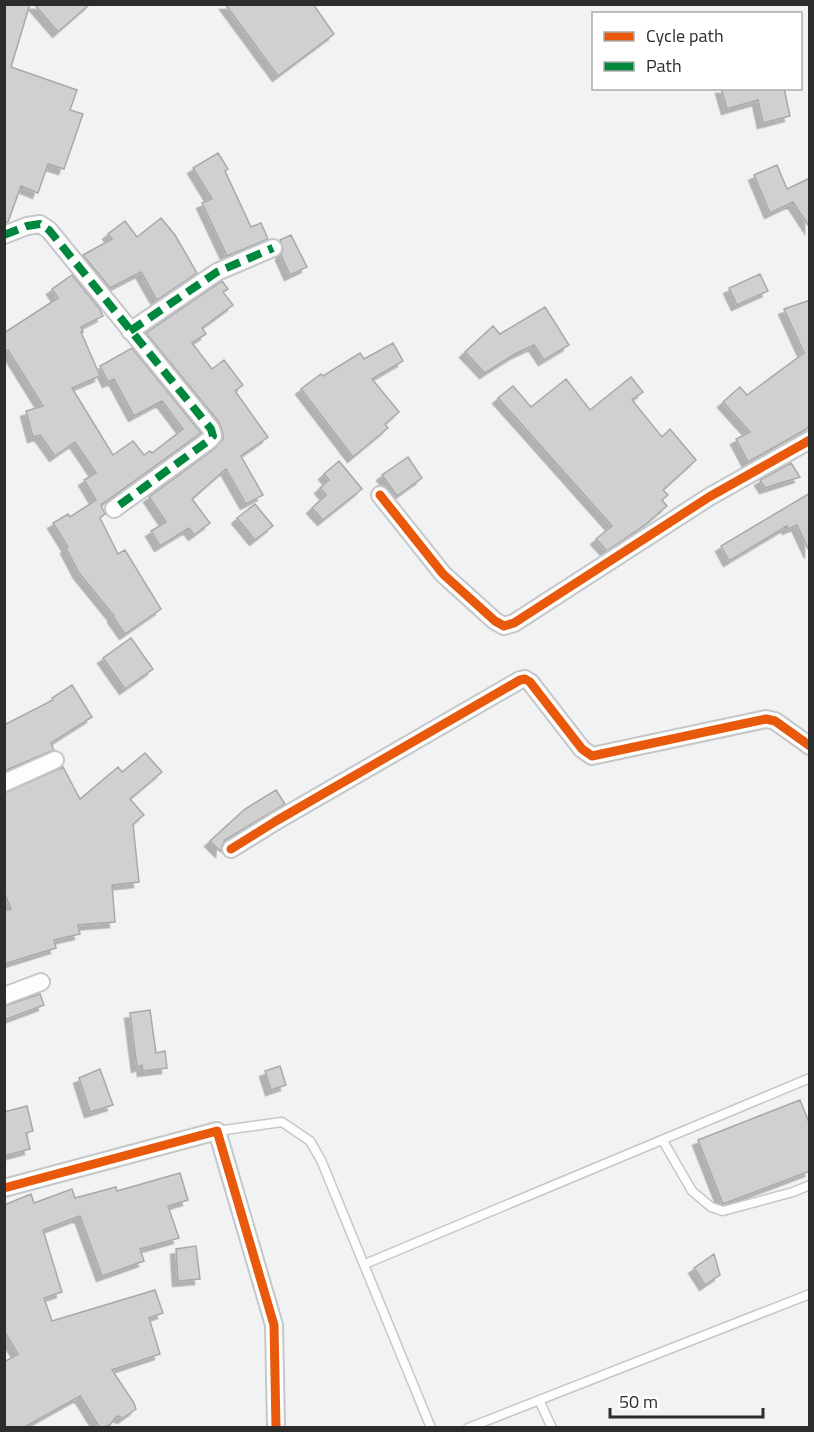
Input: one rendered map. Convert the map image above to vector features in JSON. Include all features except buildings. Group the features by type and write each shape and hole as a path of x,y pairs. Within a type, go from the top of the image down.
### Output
{"street":[{"path":"4,235 27,226 40,224 53,235 211,429 213,436 208,441 114,509"},
{"path":"130,331 217,272 273,248"},
{"path":"380,495 443,574 495,621 504,626 514,623 709,497 810,440"},
{"path":"231,849 286,815 525,679 530,682 582,749 592,756 766,719 775,721 810,746"},
{"path":"4,783 55,760"},
{"path":"4,996 41,982"},
{"path":"4,1188 217,1131 274,1324 276,1428"}],"lane":[{"path":"364,1264 810,1078"},
{"path":"217,1131 282,1122 310,1141 321,1160 431,1428"},
{"path":"663,1141 693,1191 711,1207 723,1211 793,1192 810,1185"},
{"path":"468,1428 810,1294"},
{"path":"539,1400 552,1428"}],"marked path":[{"path":"4,235 27,226 40,224 49,230 211,429 213,436 208,441 114,509"},
{"path":"130,331 217,272 273,248"}],"cycle path":[{"path":"380,495 443,574 495,621 504,626 514,623 709,497 810,440"},
{"path":"231,849 525,679 530,682 582,749 592,756 766,719 775,721 810,746"},
{"path":"4,1188 217,1131 274,1325 276,1428"}]}
